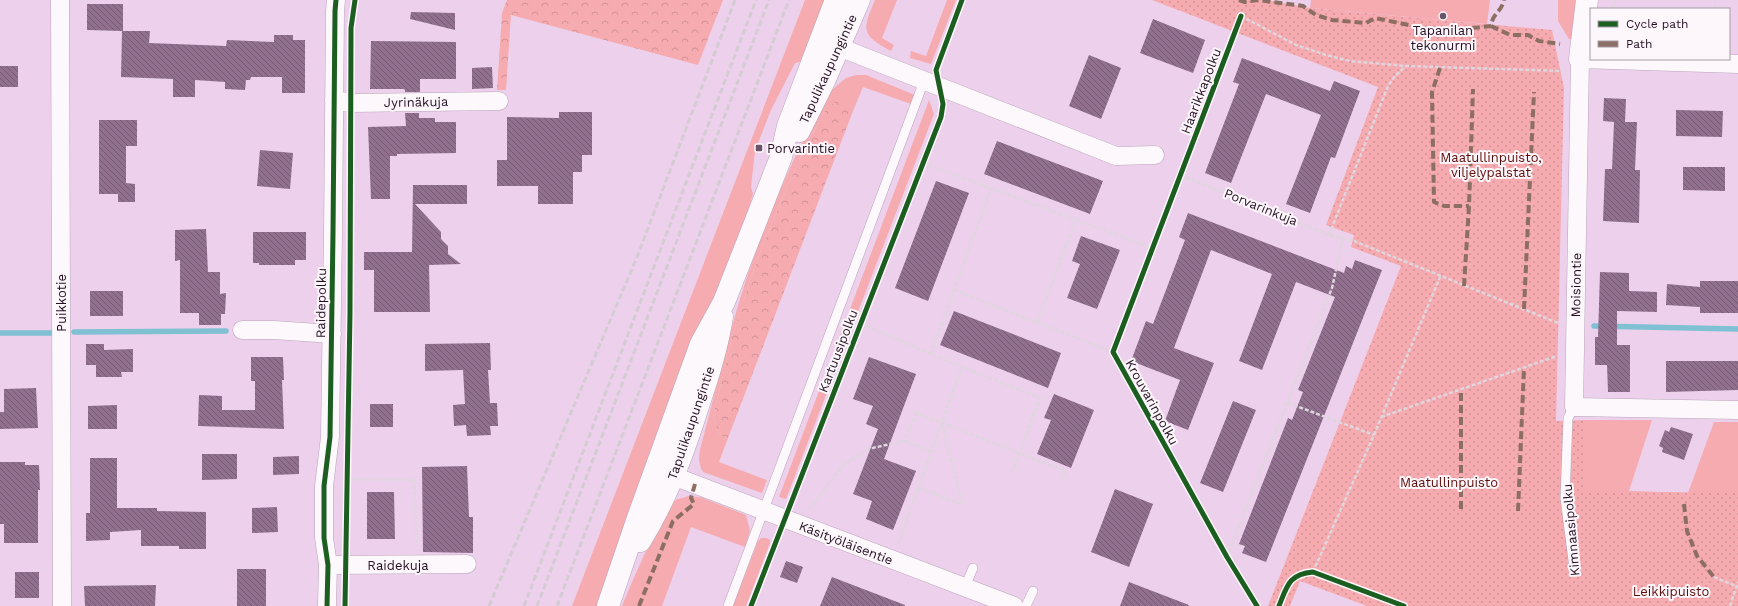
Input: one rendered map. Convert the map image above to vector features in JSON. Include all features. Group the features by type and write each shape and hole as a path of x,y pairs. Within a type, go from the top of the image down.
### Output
{"main road":[{"name":"Tapulikaupungintie","path":"608,606 617,580 665,473 702,344 724,302 781,157 800,129 830,44 836,0"},
{"name":"Tapulikaupungintie","path":"830,44 859,0"},
{"name":"Moisiontie","path":"1573,65 1587,0"}],"street":[{"name":"Puikkotie","path":"60,0 62,606"},
{"name":"Raidepolku","path":"327,606 328,565 324,538 324,486 330,437 336,0"},
{"path":"830,44 1116,156 1155,155"},
{"path":"1573,65 1738,64"},
{"name":"Moisiontie","path":"1573,65 1574,407"},
{"name":"Jyrinäkuja","path":"334,100 352,103 498,101"},
{"path":"242,330 274,330 332,334"},
{"path":"1574,407 1738,410"},
{"name":"Käsityöläisentie","path":"665,473 1014,606"},
{"name":"Raidekuja","path":"328,565 467,564"}],"lane":[{"path":"728,606 924,81"},
{"name":"Kimnaasipolku","path":"1574,407 1568,418 1565,498 1574,568"},
{"path":"965,587 973,568"},
{"path":"1026,606 1033,591"}],"path":[{"path":"1239,23 1241,16 1253,24 1296,45 1350,61 1406,66 1573,65"},
{"path":"1329,235 1388,86 1395,76 1406,66"},
{"path":"1155,155 1179,177 1183,168"},
{"path":"920,170 925,156"},
{"path":"923,163 1152,248"},
{"path":"931,354 991,188"},
{"path":"1037,322 1076,220"},
{"path":"1227,557 1332,288 1343,238"},
{"path":"1150,256 1155,241"},
{"path":"1320,574 1311,572 1374,435 1380,417 1440,277"},
{"path":"954,290 1113,352"},
{"path":"861,324 1040,398 1012,470"},
{"path":"1380,417 1558,356"},
{"path":"896,548 962,367"},
{"path":"1288,403 1374,435"},
{"path":"904,441 915,412 1065,472 1061,482"},
{"path":"918,488 962,504 942,423"},
{"path":"806,513 843,465 868,449 904,441 932,451"},
{"path":"347,472 347,487"},
{"path":"347,479 414,480 418,565"},
{"path":"1223,550 1231,563"},
{"path":"1714,577 1737,587"},
{"path":"1730,606 1738,582"}],"green space":[{"path":"507,0 723,0 698,65 511,15 506,90 497,90 502,13"},
{"path":"805,0 828,0 803,61 795,63 771,110 755,151 751,187 753,194 748,212 599,606 572,606"},
{"path":"875,0 897,0 882,38 894,45 891,51 869,36 867,31 866,25"},
{"path":"947,0 956,0 931,64 910,58 911,51 926,56"},
{"name":"Maatullinpuisto","path":"1152,0 1268,0 1310,8 1552,30 1564,88 1556,421 1583,420 1583,491 1738,493 1738,606 1367,606 1300,581 1290,606 1268,606 1401,266 1351,247 1354,235 1326,225 1378,87"},
{"name":"Tapanilan tekonurmi","path":"1311,0 1490,0 1487,24 1310,8"},
{"path":"1558,0 1579,0 1576,40 1569,39 1558,21"},
{"path":"856,75 866,75 915,95 911,104 863,87 853,111 847,99 824,112 803,152 771,225 752,274 732,337 713,417 720,436 728,438 719,462 767,480 762,493 703,472 699,461 700,450 729,338 747,277 774,205 806,135 831,89 846,78"},
{"path":"840,97 847,98 853,111 728,438 720,436 713,417 732,337 752,274 771,225 803,152 824,112"},
{"path":"929,100 934,114 786,499 779,497"},
{"path":"1583,420 1652,420 1629,491 1688,493 1714,422 1738,422 1738,569 1582,491"},
{"path":"688,496 700,497 746,515 750,531 745,547 691,527 662,606 622,606 662,519 676,500"},
{"path":"761,538 767,538 770,540 770,543 746,606 733,606 758,541"}],"building":[{"path":"87,4 123,4 123,31 150,31 149,43 226,46 227,40 274,42 274,35 293,35 293,40 305,40 305,93 282,93 282,77 251,77 250,80 246,80 245,90 225,89 225,82 195,80 195,97 173,97 173,79 121,77 122,31 87,30"},
{"path":"411,12 455,13 455,30 410,19"},
{"path":"1153,19 1205,40 1193,73 1140,53"},
{"path":"371,41 456,42 456,79 420,79 420,92 405,92 404,89 370,89"},
{"path":"1089,55 1121,68 1101,119 1069,106"},
{"path":"1242,58 1330,91 1334,81 1360,91 1335,158 1331,157 1310,213 1286,204 1321,115 1266,94 1231,183 1205,173 1239,84 1233,82"},
{"path":"0,66 18,66 18,87 0,87"},
{"path":"492,67 493,88 472,89 472,68"},
{"path":"1604,98 1626,99 1625,122 1637,122 1635,170 1640,170 1639,223 1603,221 1605,169 1612,169 1614,122 1603,121"},
{"path":"1676,110 1723,111 1722,137 1676,136"},
{"path":"559,112 592,112 592,155 582,155 582,172 573,172 573,204 538,204 538,186 497,186 497,160 507,160 507,117 559,118"},
{"path":"405,113 419,113 419,118 435,118 435,122 456,122 456,153 397,154 397,156 390,156 390,199 371,199 368,127 406,126"},
{"path":"99,120 137,120 137,146 126,146 126,183 135,184 135,202 118,202 118,194 99,194"},
{"path":"997,141 1103,181 1090,214 984,174"},
{"path":"260,150 293,153 290,189 257,186"},
{"path":"1683,167 1725,167 1725,191 1683,190"},
{"path":"936,181 969,193 928,301 895,288"},
{"path":"413,185 467,185 467,204 415,204 441,232 441,239 448,246 448,254 461,264 429,265 430,312 374,312 374,270 364,270 364,252 412,252"},
{"path":"1188,213 1344,273 1346,266 1352,269 1355,260 1382,270 1266,562 1242,553 1245,546 1239,544 1288,418 1292,420 1303,392 1298,390 1335,297 1296,282 1262,370 1239,361 1272,274 1211,250 1174,348 1214,363 1188,430 1165,421 1180,380 1131,361 1146,321 1153,324 1185,240 1179,237"},
{"path":"206,229 208,272 220,272 220,294 226,293 225,314 221,314 221,325 199,325 199,313 180,313 180,260 175,261 175,230"},
{"path":"253,232 306,232 306,260 295,260 295,265 259,265 259,263 253,263"},
{"path":"1081,236 1120,250 1097,309 1067,298 1080,264 1072,261"},
{"path":"1600,272 1629,273 1629,291 1657,292 1657,312 1617,311 1617,345 1630,345 1630,392 1608,392 1607,365 1595,365 1595,337 1598,337"},
{"path":"1700,281 1738,281 1738,313 1700,313 1700,307 1666,305 1667,284 1700,287"},
{"path":"90,291 123,291 123,316 90,316"},
{"path":"954,311 1061,353 1048,388 940,345"},
{"path":"490,343 491,370 488,370 490,403 497,403 498,426 490,426 491,435 467,436 466,425 454,426 453,405 465,404 463,370 425,371 425,344"},
{"path":"86,344 104,344 104,350 133,349 133,372 121,372 122,377 96,377 96,365 86,365"},
{"path":"251,357 283,357 284,380 282,380 284,429 198,426 199,395 222,396 222,410 255,410 255,381 251,381"},
{"path":"869,357 916,374 884,459 916,471 893,530 866,519 872,501 853,494 878,429 866,424 873,406 853,399"},
{"path":"1666,361 1738,361 1738,390 1666,392"},
{"path":"36,388 38,428 0,429 0,412 4,412 4,389"},
{"path":"1054,394 1094,410 1071,468 1037,454 1051,420 1044,418"},
{"path":"1233,401 1256,410 1223,492 1200,483"},
{"path":"370,404 393,404 393,427 370,427"},
{"path":"117,405 117,429 88,429 88,406"},
{"path":"1671,427 1693,434 1684,460 1662,452 1663,448 1659,446 1665,430 1669,432"},
{"path":"202,454 237,454 237,479 202,480"},
{"path":"299,456 299,474 273,475 273,457"},
{"path":"90,458 117,458 117,508 157,508 157,511 206,512 206,549 179,549 179,546 141,546 141,530 110,532 110,540 86,541 86,513 90,513"},
{"path":"0,462 25,462 25,465 39,465 40,490 38,490 38,543 4,543 4,524 0,524"},
{"path":"467,466 469,517 473,517 473,553 423,552 422,467"},
{"path":"1115,489 1153,504 1129,567 1091,552"},
{"path":"367,492 394,492 395,539 367,539"},
{"path":"277,507 278,532 252,533 252,508"},
{"path":"786,561 803,567 797,583 780,577"},
{"path":"237,569 266,569 266,606 237,606"},
{"path":"15,572 39,572 39,598 15,598"},
{"path":"832,577 905,605 905,606 820,606"},
{"path":"1129,582 1189,605 1120,606"},
{"path":"156,585 155,606 85,606 84,586"}],"waterway":[{"path":"1594,326 1738,329"},
{"path":"74,332 226,331"},
{"path":"0,333 51,333"}],"railway":[{"path":"489,606 637,257 735,0"},
{"path":"524,606 756,0"},
{"path":"537,606 769,0"},
{"path":"557,606 789,0"}],"marked path":[{"path":"1239,0 1245,2 1258,0 1303,6 1316,15 1332,20 1366,23 1375,18 1428,29 1455,30 1491,26 1493,18 1501,8 1504,0"},
{"path":"1491,26 1510,35 1528,35 1539,41 1560,44"},
{"path":"1440,68 1432,92 1434,202 1444,206 1469,206"},
{"path":"1464,286 1469,206 1473,89"},
{"path":"1524,309 1534,92"},
{"path":"1518,511 1524,368"},
{"path":"1461,389 1461,509"},
{"path":"639,606 673,521 694,504 691,498 695,484"},
{"path":"1684,504 1687,531 1697,556 1714,577"}],"cycle path":[{"path":"327,606 328,565 324,538 324,486 330,437 336,0"},
{"path":"345,606 350,313 351,28 355,0"},
{"name":"Kartuusipolku","path":"751,606 941,117 943,104 936,70 962,0"},
{"name":"Haarikkapolku","path":"1241,16 1113,352 1227,557 1257,606"},
{"path":"1279,606 1290,582 1299,575 1313,572 1404,606"}],"place":[{"name":"Tapanilan tekonurmi","path":"1443,16"},
{"name":"Porvarintie","path":"759,148"}],"park label":[{"name":"Maatullinpuisto, viljelypalstat","path":"1491,164"},
{"name":"Leikkipuisto","path":"1671,591"}]}
